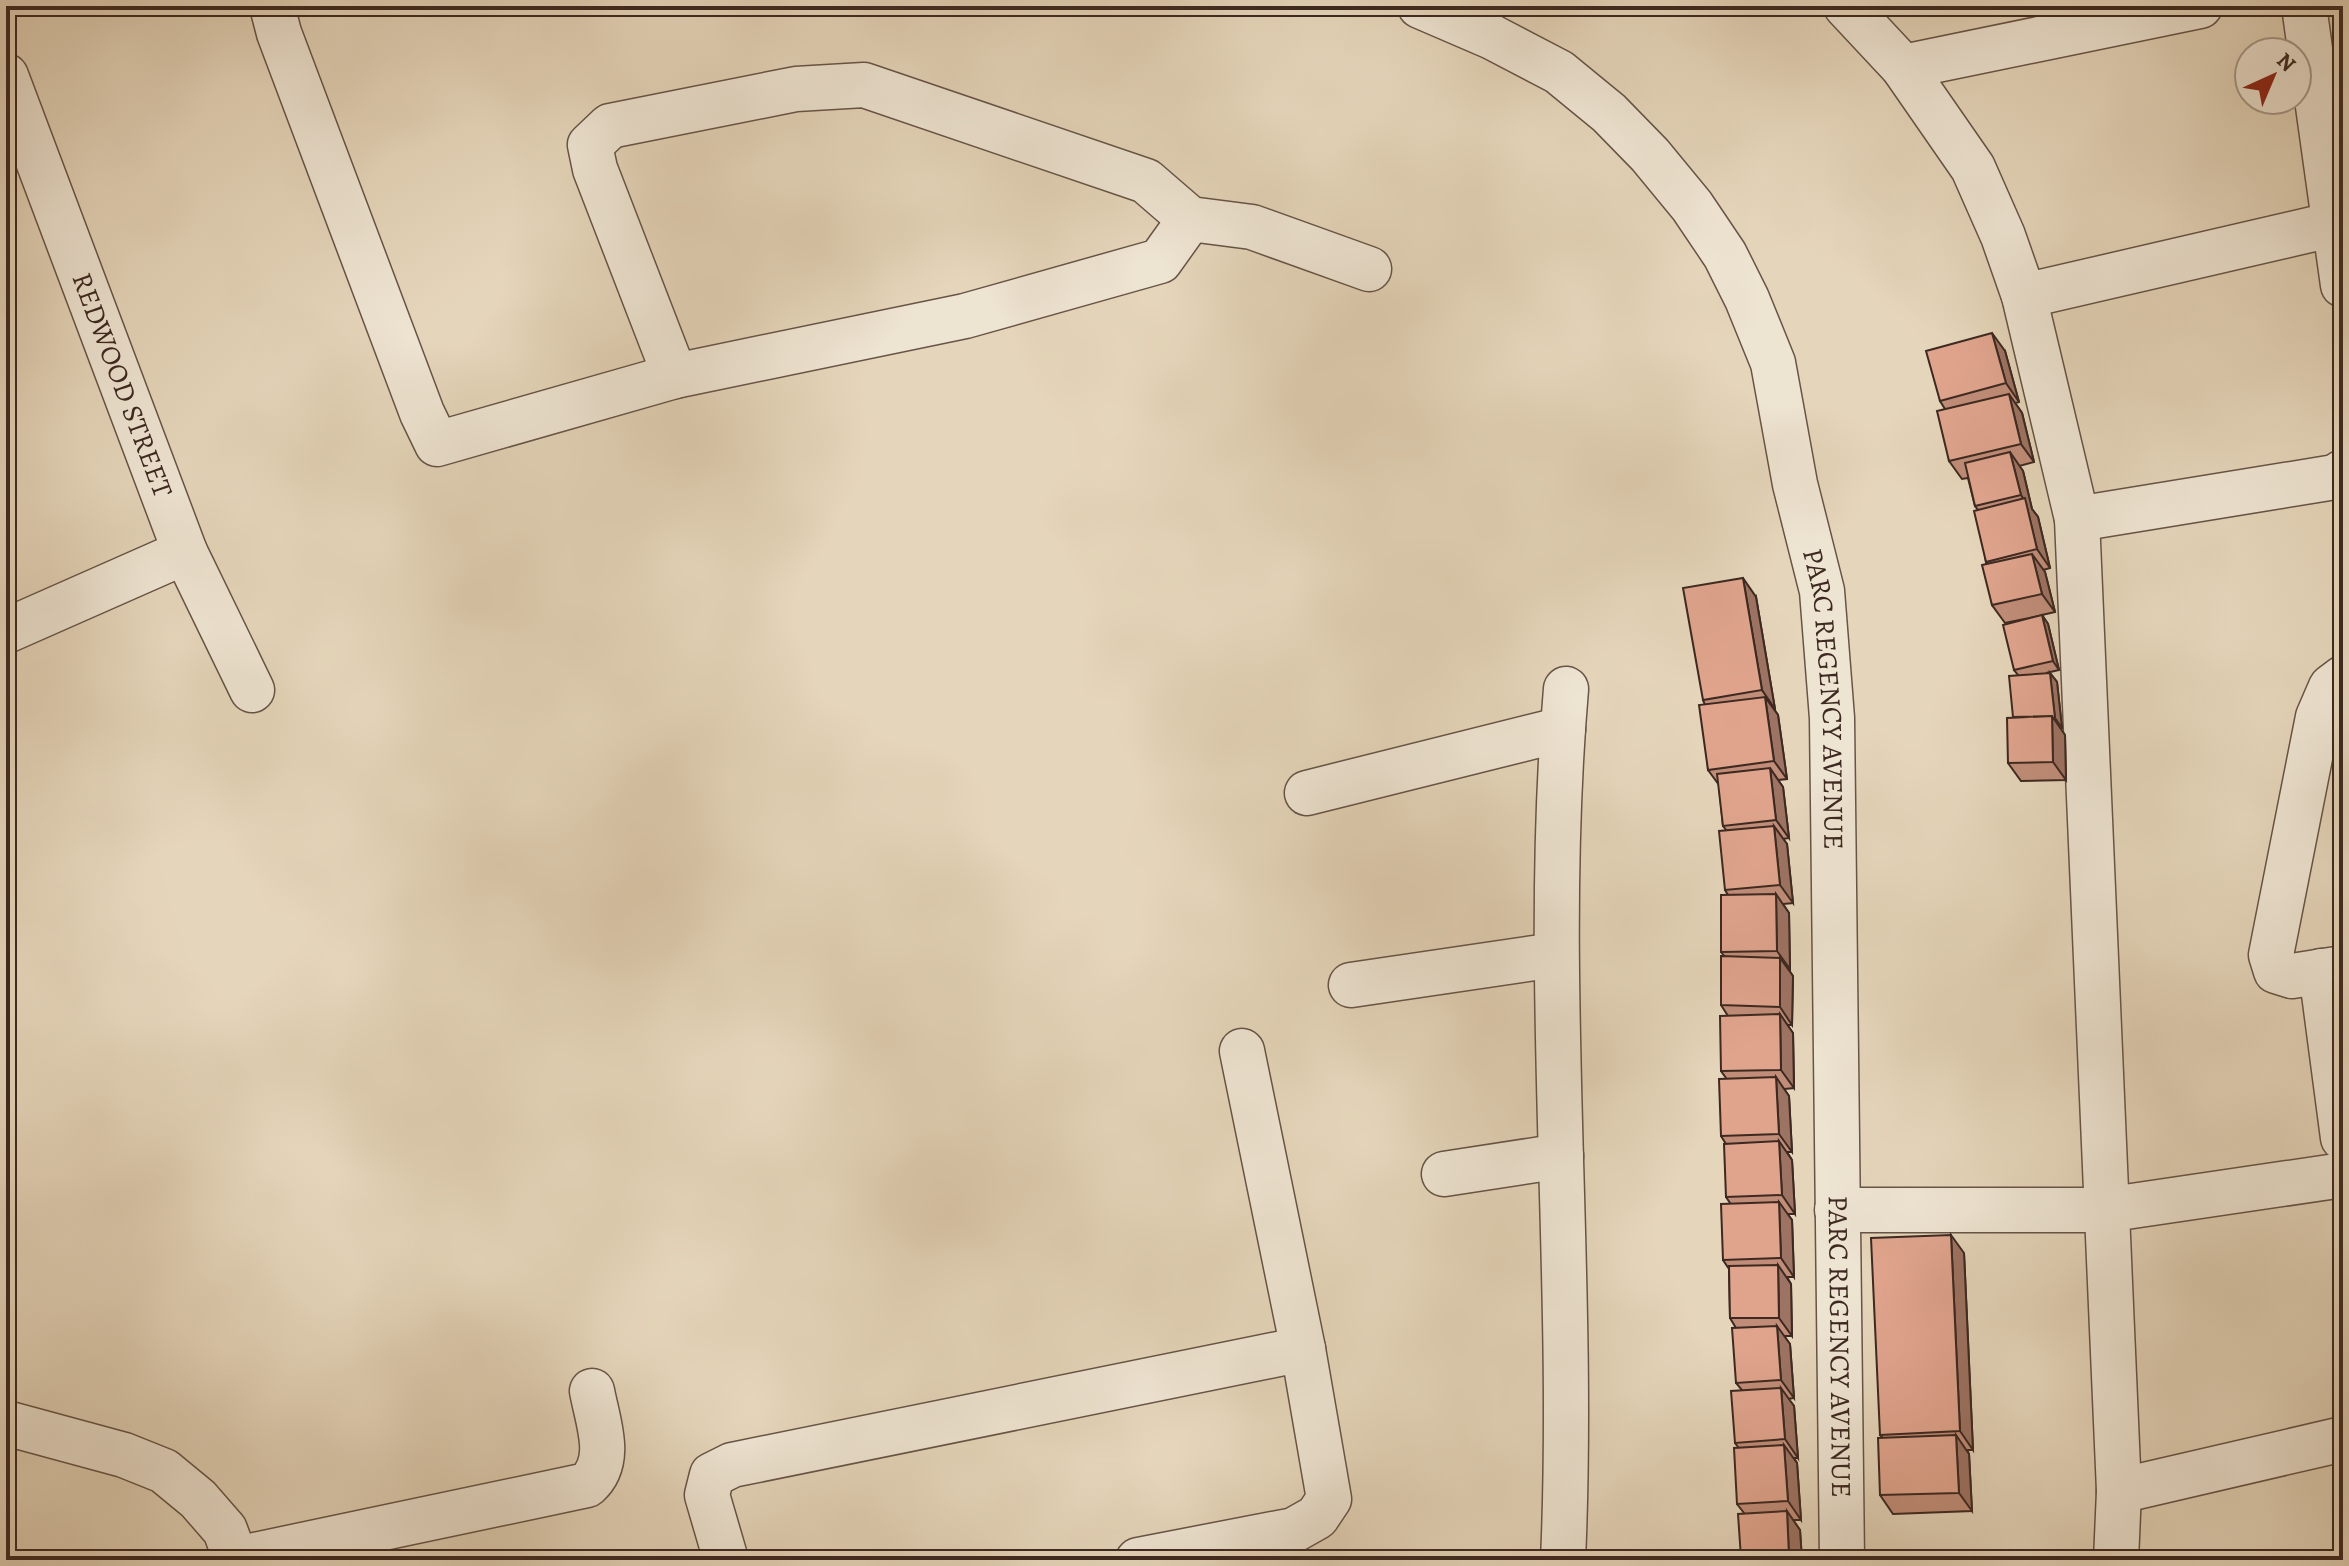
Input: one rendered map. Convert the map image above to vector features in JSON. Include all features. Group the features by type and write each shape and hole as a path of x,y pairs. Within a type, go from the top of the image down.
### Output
{"street":[{"path":"272,6 279,33 422,413 437,444 675,376 965,316 1160,261 1190,219"},
{"name":"PARC REGENCY AVENUE","path":"1420,6 1492,37 1559,72 1609,113 1650,155 1692,206 1725,255 1773,363 1795,484 1822,591 1831,702 1842,1560"},
{"path":"1846,6 1903,67 1973,168 2003,236 2024,296 2077,519 2119,1491 2116,1560"},
{"path":"1903,67 2200,6"},
{"path":"2304,6 2343,285"},
{"name":"REDWOOD STREET","path":"6,76 185,552 252,690"},
{"path":"675,376 595,169 590,145 610,126 796,89 864,85 1146,181 1190,219 1252,227 1369,269"},
{"path":"2024,296 2335,224"},
{"path":"2077,519 2335,477 2343,472"},
{"path":"6,631 185,552"},
{"path":"2343,678 2331,687 2318,717 2271,955 2276,971 2292,976 2332,969 2343,1138"},
{"path":"1307,793 1564,709 1555,955 1568,1453 1563,1560"},
{"path":"1351,985 1555,955"},
{"path":"1138,1560 1294,1530 1317,1517 1329,1499 1303,1349 1242,1051"},
{"path":"1444,1174 1561,1156"},
{"path":"1837,1210 2105,1210 2343,1175"},
{"path":"726,1560 707,1495 712,1475 732,1465 1303,1349"},
{"path":"6,1423 124,1455 164,1471 198,1499 225,1530 236,1560 587,1485 599,1474 603,1457 592,1391"},
{"path":"2119,1491 2343,1439"}],"building":[{"path":"1992,333 2006,383 1940,401 1926,351"},
{"path":"2009,394 2021,444 1949,461 1937,411"},
{"path":"2010,452 2021,495 1975,506 1965,463"},
{"path":"2025,498 2037,549 1986,562 1974,511"},
{"path":"2032,554 2042,594 1992,605 1982,565"},
{"path":"1743,578 1762,690 1703,700 1683,588"},
{"path":"2042,615 2053,661 2014,670 2003,625"},
{"path":"2050,673 2055,718 2013,717 2009,676"},
{"path":"1765,697 1774,761 1708,770 1699,705"},
{"path":"2052,716 2053,762 2008,763 2007,718"},
{"path":"1770,768 1776,820 1723,826 1717,774"},
{"path":"1774,826 1780,885 1725,890 1719,831"},
{"path":"1776,894 1777,951 1721,952 1721,895"},
{"path":"1721,956 1780,958 1780,1007 1721,1005"},
{"path":"1780,1014 1781,1070 1721,1071 1720,1016"},
{"path":"1776,1077 1779,1134 1721,1136 1719,1079"},
{"path":"1779,1141 1782,1195 1726,1197 1724,1144"},
{"path":"1779,1202 1781,1258 1723,1260 1721,1204"},
{"path":"1951,1235 1960,1431 1880,1435 1871,1238"},
{"path":"1778,1265 1779,1318 1730,1318 1729,1266"},
{"path":"1777,1326 1781,1380 1736,1383 1732,1328"},
{"path":"1781,1388 1785,1439 1735,1443 1731,1391"},
{"path":"1956,1435 1959,1493 1880,1495 1878,1438"},
{"path":"1784,1445 1788,1501 1737,1504 1734,1448"},
{"path":"1787,1511 1789,1556 1741,1558 1738,1514"}]}
